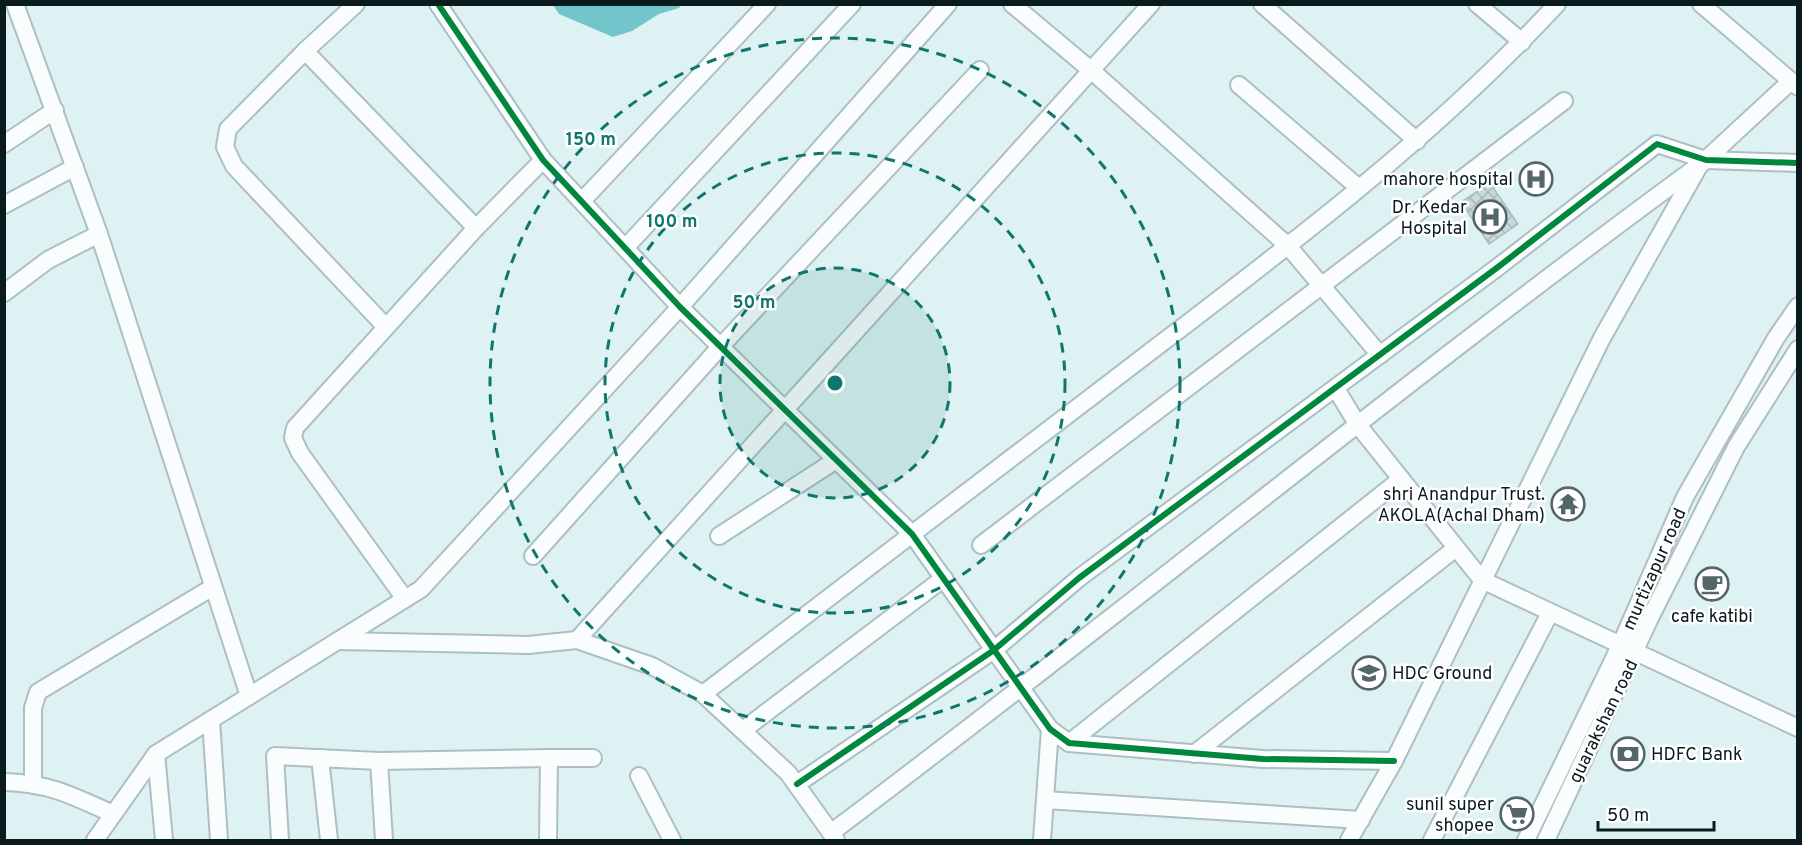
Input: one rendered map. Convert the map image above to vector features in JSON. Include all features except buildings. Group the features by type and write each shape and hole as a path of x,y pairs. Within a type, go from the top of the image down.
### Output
{"street":[{"path":"15,4 99,234 249,696"},
{"path":"356,4 305,51 228,129 225,147 234,166 385,326"},
{"path":"438,4 543,160 680,307 912,534 1050,729 1069,743 1263,759 1394,761"},
{"path":"582,201 767,4"},
{"path":"625,248 852,4"},
{"path":"95,840 156,754 421,589 680,307 948,4"},
{"path":"1012,4 1092,71 1288,246 1380,356"},
{"path":"577,640 783,409 1152,4"},
{"path":"1262,4 1417,141"},
{"path":"1477,4 1522,42"},
{"path":"703,694 1288,246 1417,141 1522,42 1557,4"},
{"path":"1349,840 1394,761 1602,339 1699,166 1794,84 1701,4"},
{"path":"305,51 476,228"},
{"path":"534,556 720,347 980,70"},
{"path":"1239,85 1359,188"},
{"path":"981,546 1564,101"},
{"path":"4,144 55,110"},
{"path":"797,784 994,650 1079,578 1380,356 1657,144 1706,160 1797,163"},
{"path":"405,599 300,453 293,438 295,428 385,326 543,160"},
{"path":"337,641 528,645 577,640 652,666 703,694 742,730 797,784 834,836 1301,467 1521,297 1706,160"},
{"path":"4,205 75,167"},
{"path":"4,293 48,260 99,234"},
{"name":"murtizapur road","path":"1526,840 1620,646 1686,497 1776,338 1797,306"},
{"name":"guarakshan road","path":"1546,840 1636,653 1649,620 1736,447 1797,350"},
{"path":"1336,388 1358,425 1482,580 1797,728"},
{"path":"719,536 836,460"},
{"path":"1069,743 1401,479"},
{"path":"1194,753 1456,548"},
{"path":"742,730 944,578"},
{"path":"33,782 33,708 38,692 213,587"},
{"path":"1431,840 1550,613"},
{"path":"211,720 219,840"},
{"path":"1042,840 1050,729"},
{"path":"156,754 164,840"},
{"path":"280,840 275,756 379,761 593,758"},
{"path":"320,758 329,840"},
{"path":"548,840 549,758"},
{"path":"379,761 384,840"},
{"path":"639,776 672,840"},
{"path":"4,782 33,782 54,788 113,814"},
{"path":"1045,800 1361,820"}],"water":[{"path":"553,5 681,5 679,8 659,14 632,31 613,37 559,14"}],"cycle path":[{"path":"438,4 543,160 680,307 912,534 1050,729 1069,743 1263,759 1394,761"},
{"path":"797,784 994,650 1079,578 1498,267 1657,144 1706,160 1798,163"}],"place":[{"name":"mahore hospital","path":"1536,179"},
{"name":"Dr. Kedar Hospital","path":"1490,217"},
{"name":"shri Anandpur Trust. AKOLA(Achal Dham)","path":"1568,504"},
{"name":"cafe katibi","path":"1712,584"},
{"name":"HDC Ground","path":"1369,673"},
{"name":"HDFC Bank","path":"1628,754"},
{"name":"sunil super shopee","path":"1517,814"}]}
